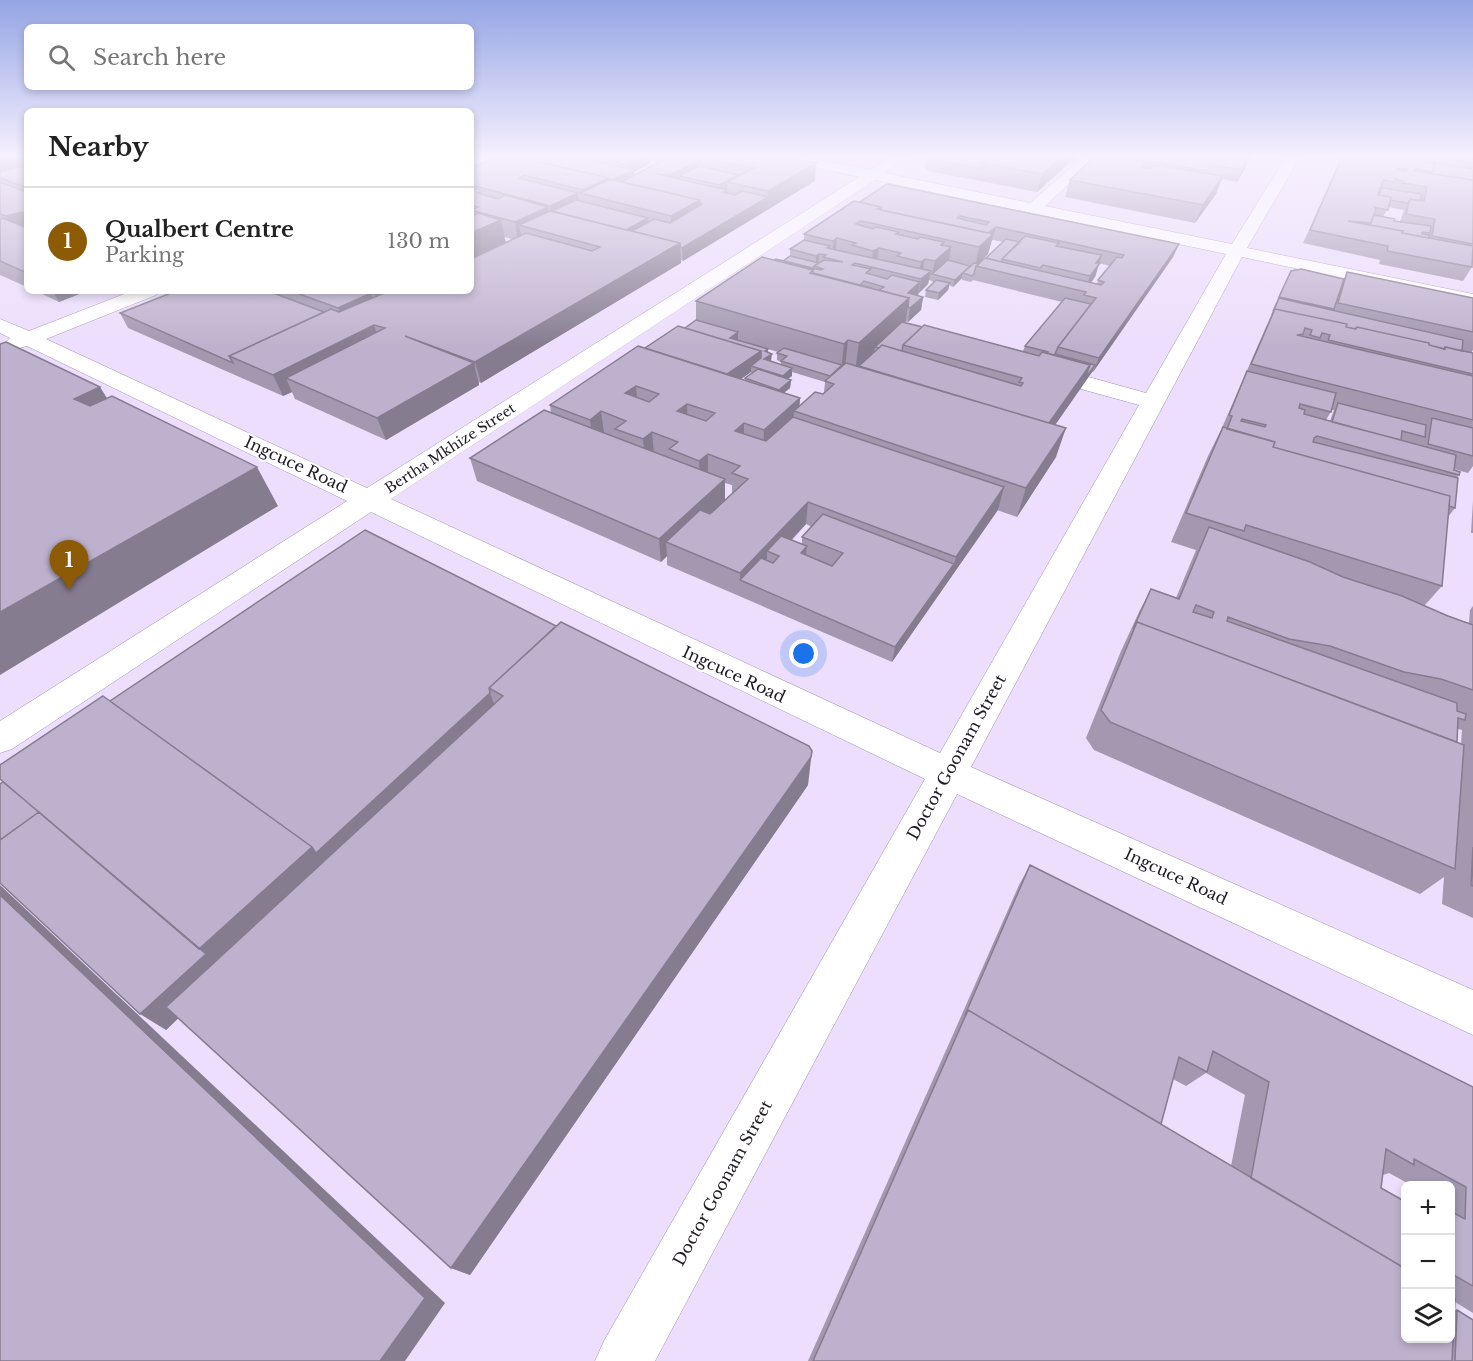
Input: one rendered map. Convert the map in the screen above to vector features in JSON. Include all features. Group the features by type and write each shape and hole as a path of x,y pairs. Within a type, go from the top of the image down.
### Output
{"street":[{"name":"Bertha Mkhize Street","path":"0,739 801,221"},
{"path":"1095,221 1236,252 1473,300"},
{"name":"Doctor Goonam Street","path":"624,1361 1255,221"},
{"path":"0,349 141,294"},
{"name":"Ingcuce Road","path":"0,325 370,499 584,604 1473,1013"},
{"path":"1021,366 1153,402"}],"building":[{"path":"0,221 9,221 24,227 24,272 0,261"},
{"path":"474,221 500,221 474,232"},
{"path":"529,221 589,221 680,243 475,362 405,336 474,363 377,418 286,378 385,328 374,325 273,375 229,356 331,309 339,312 382,294 474,294 474,258 526,233 592,251 600,247 519,225"},
{"path":"589,221 643,221 626,230"},
{"path":"651,221 670,223 674,221 728,221 682,248 680,243 632,231"},
{"path":"824,221 930,221 993,234 979,247 871,223 860,221 856,224 873,229 876,227 899,232 896,234 918,239 920,237 944,242 941,245 951,247 935,261 925,259 921,262 897,256 901,253 879,248 873,251 837,238 833,241 804,234"},
{"path":"929,221 967,221 986,225 989,222 982,221 1065,221 1179,244 1099,358 1058,347 1096,298 1084,295 1086,292 976,266 985,258 1101,285 1104,282 1098,280 1117,257 1122,258 1124,255 996,227 988,233"},
{"path":"1314,221 1372,221 1371,223 1348,221 1473,246 1472,267 1387,251 1388,246 1310,230"},
{"path":"1372,221 1394,221 1431,226 1430,233 1423,232 1422,234 1429,235 1429,238 1370,225"},
{"path":"1435,221 1473,221 1473,244 1432,236"},
{"path":"1025,236 1059,243 1056,246 1102,255 1096,263 1100,263 1090,276 1043,265 1040,268 1002,259"},
{"path":"1006,239 1020,242 1002,259 1002,262 986,258"},
{"path":"804,240 830,246 827,248 931,271 921,279 855,263 852,265 871,269 866,273 887,279 892,275 920,282 908,293 923,297 910,308 908,307 909,298 879,290 884,287 864,281 860,285 774,260 821,270 823,269 814,266 824,260 843,262 823,257 826,255 816,256 790,249"},
{"path":"790,256 819,263 814,266 814,269 783,261"},
{"path":"762,257 813,270 810,273 909,298 859,343 848,340 844,344 696,301"},
{"path":"948,260 970,266 955,280 932,274"},
{"path":"974,263 979,264 972,276 963,273"},
{"path":"1301,269 1344,279 1334,309 1279,297 1291,271"},
{"path":"1347,272 1473,298 1473,332 1338,303"},
{"path":"936,280 950,283 939,293 926,290"},
{"path":"168,294 276,294 324,312 229,356 233,363 120,313"},
{"path":"299,294 369,294 338,308"},
{"path":"1065,298 1091,304 1055,354 1095,365 1085,379 1090,365 1025,346"},
{"path":"1279,298 1463,340 1462,351 1445,347 1444,349 1429,345 1429,343 1357,327 1355,329 1346,327 1347,324 1275,309 1272,315"},
{"path":"1275,309 1347,324 1346,327 1356,329 1357,327 1429,343 1429,345 1445,349 1445,347 1473,353 1473,374 1328,340 1330,335 1322,333 1320,338 1310,335 1312,330 1305,328 1303,334 1297,335 1473,376 1473,420 1251,364"},
{"path":"696,320 738,332 730,338 768,349 765,351 772,354 764,359 792,368 783,376 751,366 761,358 761,351 685,328"},
{"path":"902,322 922,327 903,345 902,351 882,345 879,348 875,347"},
{"path":"924,325 1039,356 1042,352 1090,365 1049,423 859,366 882,345 1021,386 1023,383 1019,382 1022,378 903,345"},
{"path":"678,326 761,351 727,374 645,348"},
{"path":"6,342 100,387 74,399 90,406 112,396 257,467 0,612 0,344"},
{"path":"638,346 800,398 764,430 744,423 735,431 766,441 793,417 1004,487 956,557 808,502 740,573 666,542 700,510 710,514 748,479 732,473 740,466 708,454 699,461 669,449 678,442 652,432 643,439 615,429 626,421 601,411 590,420 550,405","holes":["636,386 659,394 649,402 625,393","687,404 715,413 706,421 677,411"]},
{"path":"784,348 842,365 830,376 781,361 787,356 777,353"},
{"path":"846,363 1066,428 1026,488 794,411 815,392 823,394 834,384 825,381"},
{"path":"758,369 791,380 779,390 745,378"},
{"path":"1247,371 1336,393 1331,412 1300,404 1299,408 1305,410 1304,414 1456,455 1454,470 1460,472 1459,475 1317,436 1313,442 1458,478 1455,508 1449,506 1450,496 1273,447 1275,442 1227,429 1232,416 1229,415","holes":["1242,419 1266,425 1265,427 1241,421"]},
{"path":"1338,403 1426,425 1425,437 1402,431 1401,440 1332,422"},
{"path":"544,410 725,479 659,539 470,458"},
{"path":"1432,418 1473,428 1473,456 1428,444"},
{"path":"1223,427 1275,442 1273,447 1450,496 1442,586 1246,525 1244,531 1186,513"},
{"path":"823,514 954,564 895,647 740,580 761,558 773,563 779,556 767,551 781,536 807,546 801,553 832,566 843,553 802,537"},
{"path":"1209,527 1310,562 1343,577 1402,596 1473,625 1473,690 1441,679 1404,672 1330,646 1289,639 1228,617 1227,621 1457,703 1457,711 1466,714 1465,720 1458,718 1457,742 1137,622 1133,629 1151,589 1179,599","holes":["1196,605 1214,612 1212,618 1193,612"]},
{"path":"365,530 556,626 489,688 490,693 316,853 312,847 110,701"},
{"path":"561,622 809,746 812,751 811,757 451,1268 166,1007 503,696 489,688"},
{"path":"1137,622 1464,745 1455,869 1110,722 1101,710"},
{"path":"103,696 312,847 199,949 0,779 0,765"},
{"path":"3,782 39,812 0,840 0,784"},
{"path":"39,812 206,954 140,1014 0,883 0,840"},
{"path":"1473,847 1473,886 1471,885"},
{"path":"1030,865 1473,1087 1473,1286 1455,1276 1455,1214 1465,1219 1466,1187 1414,1159 1414,1165 1386,1149 1381,1188 1401,1199 1401,1266 1251,1178 1269,1082 1213,1051 1207,1072 1179,1057 1161,1124 968,1010 965,1015"},
{"path":"0,895 425,1298 380,1361 0,1361"},
{"path":"968,1010 1401,1266 1401,1343 1453,1343 1452,1361 813,1361"},
{"path":"1457,1310 1473,1320 1473,1361 1455,1361"}],"place":[{"name":"Qualbert Centre","path":"69,590"}]}
